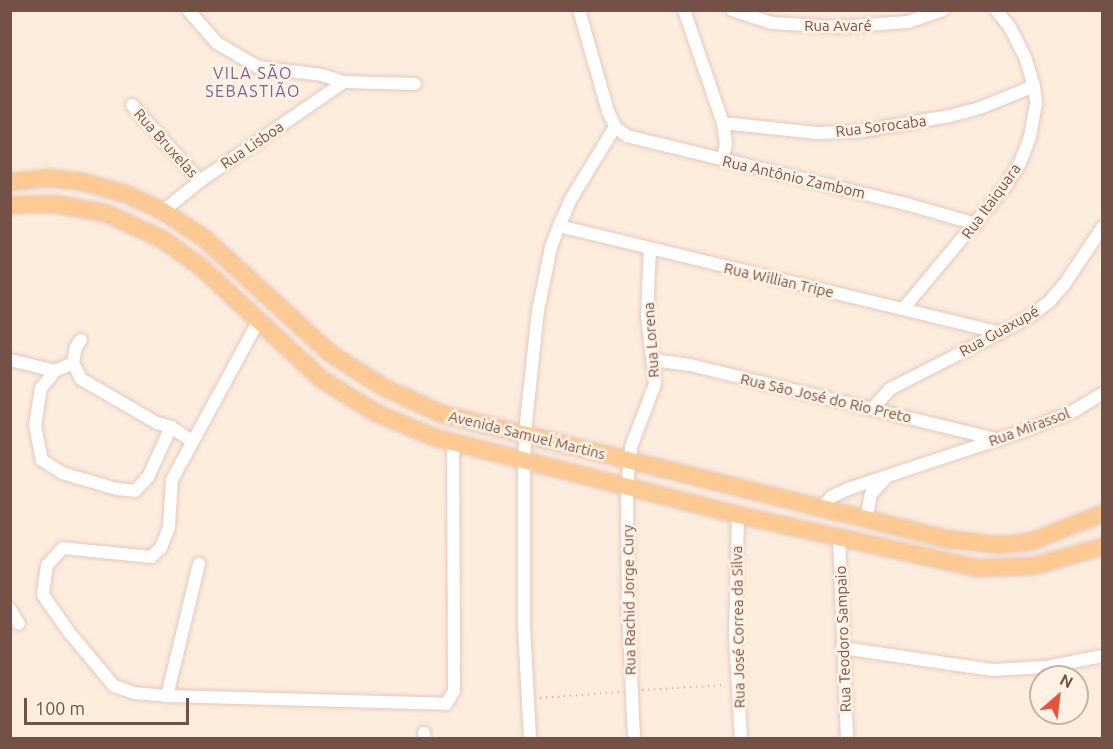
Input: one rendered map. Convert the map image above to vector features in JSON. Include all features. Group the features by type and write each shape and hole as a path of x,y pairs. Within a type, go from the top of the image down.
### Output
{"main road":[{"name":"Avenida Samuel Martins","path":"10,182 48,178 80,181 104,187 163,211 204,238 331,354 385,388 442,414 525,432 629,461 866,521 947,539 1000,545 1049,536 1102,514"},
{"path":"78,208 79,199 86,191 104,187"},
{"name":"Avenida Samuel Martins","path":"10,205 30,203 105,213 162,240 201,267 321,379 350,398 406,426 453,443 738,515 978,568 1007,568 1062,560 1102,547"},
{"path":"201,267 220,269 229,260"},
{"path":"821,509 822,534"},
{"path":"861,544 866,521"}],"street":[{"path":"188,10 217,43 258,67 322,75 344,82 415,84"},
{"path":"530,738 524,626 525,432 538,311 551,247 559,226 572,199 615,127 608,111 579,10"},
{"path":"684,10 723,123 726,144 722,160"},
{"name":"Rua Avaré","path":"732,10 772,23 839,27 908,22 943,10"},
{"name":"Rua Itaiquara","path":"903,309 1005,187 1026,150 1034,122 1034,86 1010,26 996,10"},
{"name":"Rua Lisboa","path":"163,211 200,181 344,82"},
{"name":"Rua Sorocaba","path":"723,123 816,133 856,132 950,116 980,108 1034,86"},
{"name":"Rua Bruxelas","path":"132,105 200,181"},
{"name":"Rua Antônio Zambom","path":"615,127 627,136 643,142 906,204 976,224"},
{"name":"Rua Willian Tripe","path":"559,226 1000,333"},
{"name":"Rua Guaxupé","path":"872,409 890,389 1025,320 1049,302 1064,285 1102,228"},
{"name":"Rua Lorena","path":"629,461 635,434 653,391 654,360 647,315 650,249"},
{"path":"258,322 172,480 169,527 161,548 151,557 63,548 47,565 43,595 69,632 114,686 134,693 167,696 446,704 454,691 453,443"},
{"path":"81,340 76,347 73,363 81,378 157,423 171,427 192,441"},
{"path":"10,360 56,371"},
{"name":"Rua São José do Rio Preto","path":"654,360 690,365 997,439"},
{"path":"73,363 56,371 41,388 35,425 42,460 62,473 117,489 135,491 148,477 171,427"},
{"name":"Rua Mirassol","path":"821,509 838,493 1072,412 1102,394"},
{"name":"Rua Rachid Jorge Cury","path":"629,461 627,486 634,738"},
{"path":"866,521 871,494 886,478"},
{"name":"Rua José Correa da Silva","path":"738,515 736,685 741,738"},
{"name":"Rua Teodoro Sampaio","path":"840,539 842,648 847,738"},
{"path":"167,696 200,564"},
{"path":"10,609 19,624"},
{"path":"842,648 992,670 1046,667 1102,656"}],"path":[{"path":"528,699 736,685"}],"district":[{"name":"VILA SÃO SEBASTIÃO","path":"253,82"}]}
